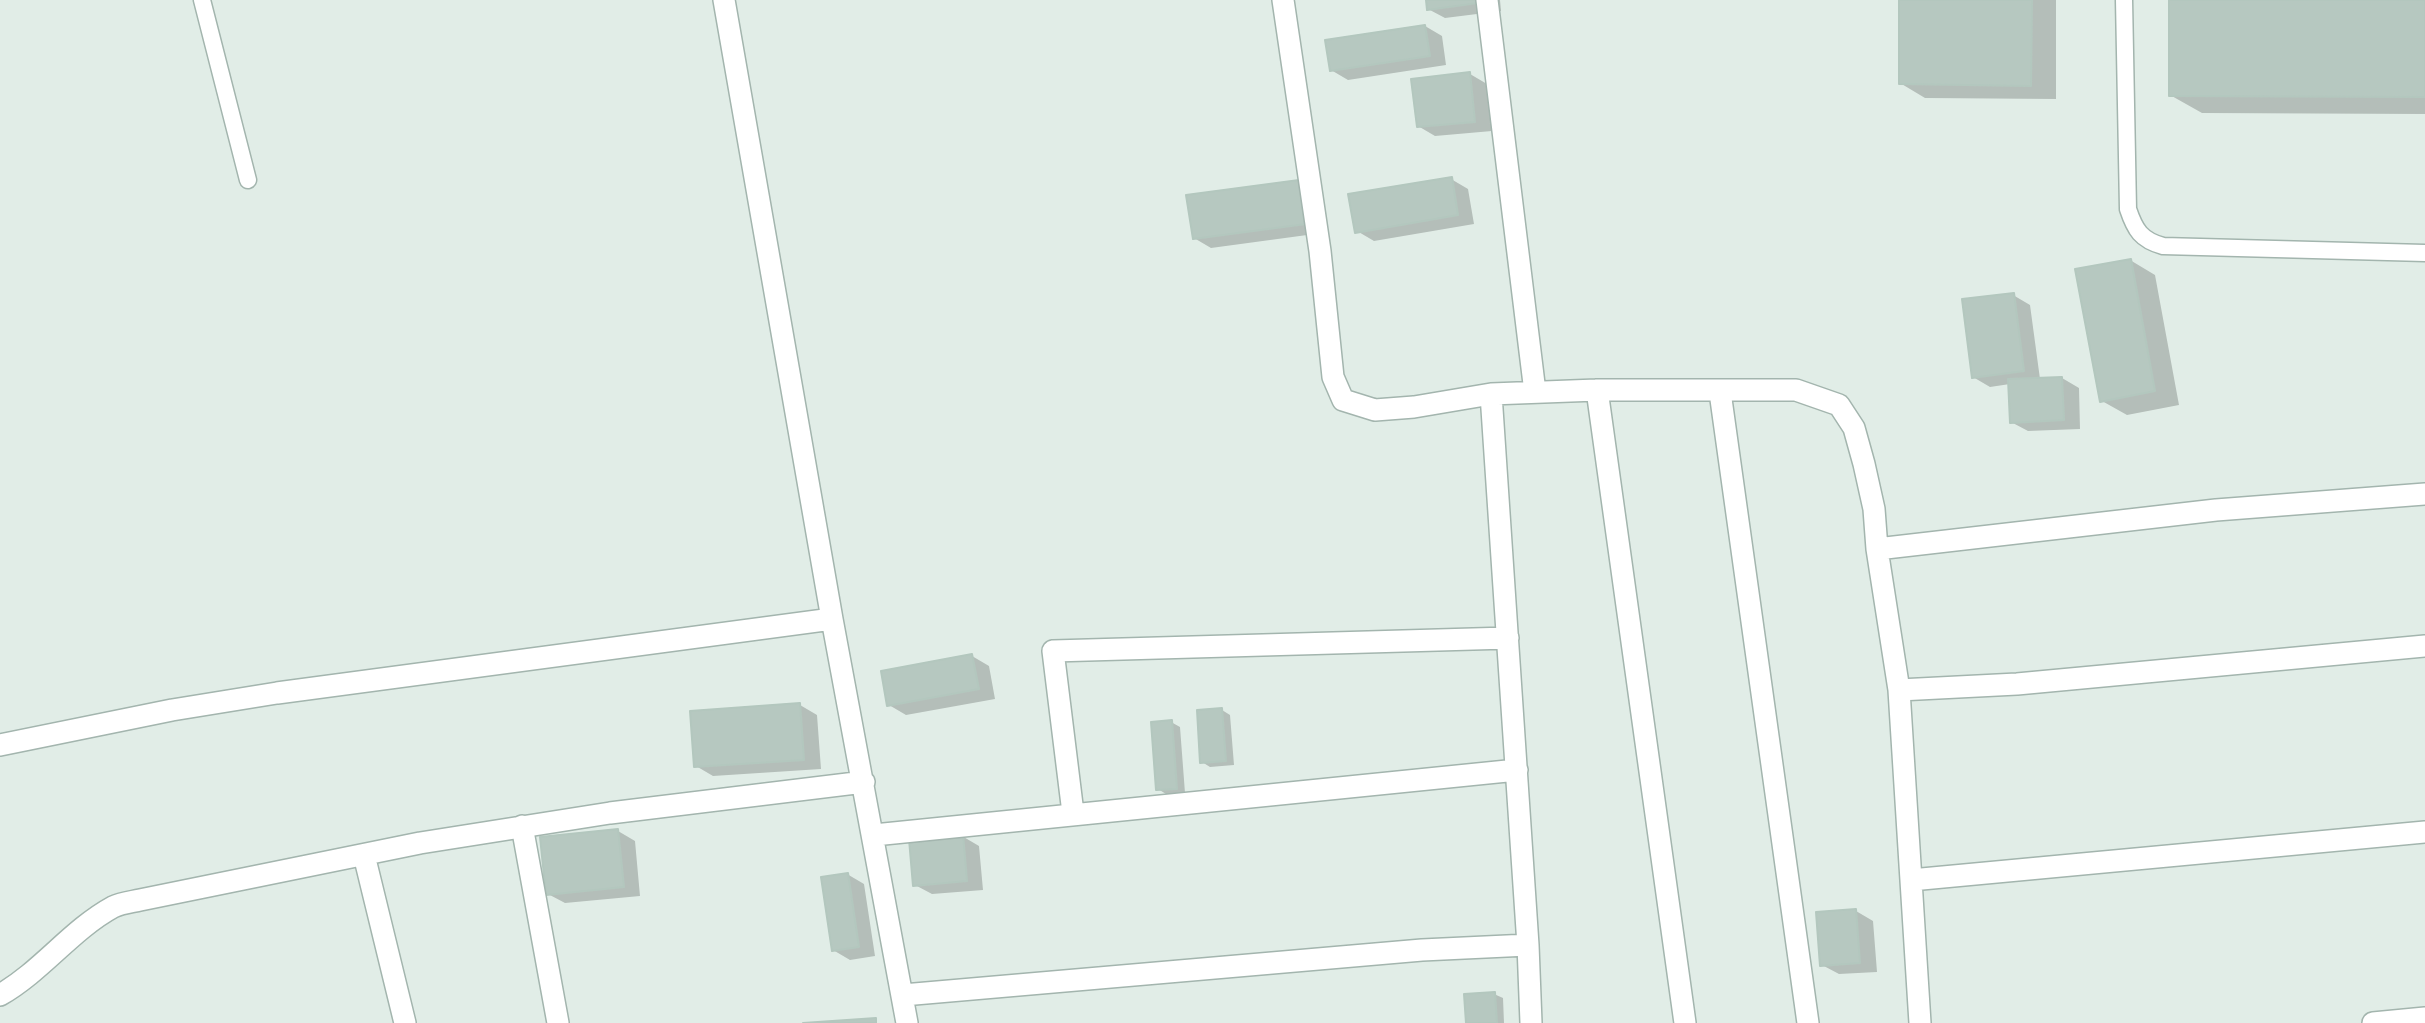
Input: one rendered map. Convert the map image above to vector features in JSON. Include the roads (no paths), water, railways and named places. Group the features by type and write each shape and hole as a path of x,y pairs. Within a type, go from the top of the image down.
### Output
{"street":[{"path":"724,0 832,620 907,1023"},
{"path":"1283,0 1320,251 1333,377 1343,400 1375,410 1414,407 1491,394 1597,390 1796,390 1839,405 1854,428 1874,509 1877,549 1899,690 1920,1023"},
{"path":"1487,0 1535,392"},
{"path":"1597,390 1685,1023"},
{"path":"1720,392 1808,1023"},
{"path":"1491,394 1531,1023"},
{"path":"1877,549 2216,510 2425,494"},
{"path":"0,745 172,710 277,693 832,620"},
{"path":"1073,813 1053,651 1508,638"},
{"path":"1899,690 2017,684 2425,646"},
{"path":"874,835 1517,770"},
{"path":"0,995 49,959 85,925 116,906 420,843 522,826 864,782"},
{"path":"522,826 558,1023"},
{"path":"1911,880 2425,832"},
{"path":"364,855 405,1023"},
{"path":"902,995 1408,951 1528,945"},
{"path":"2373,1023 2425,1018"}],"lane":[{"path":"202,0 248,180"},
{"path":"2124,0 2128,209 2134,227 2142,238 2164,246 2425,253"}]}
